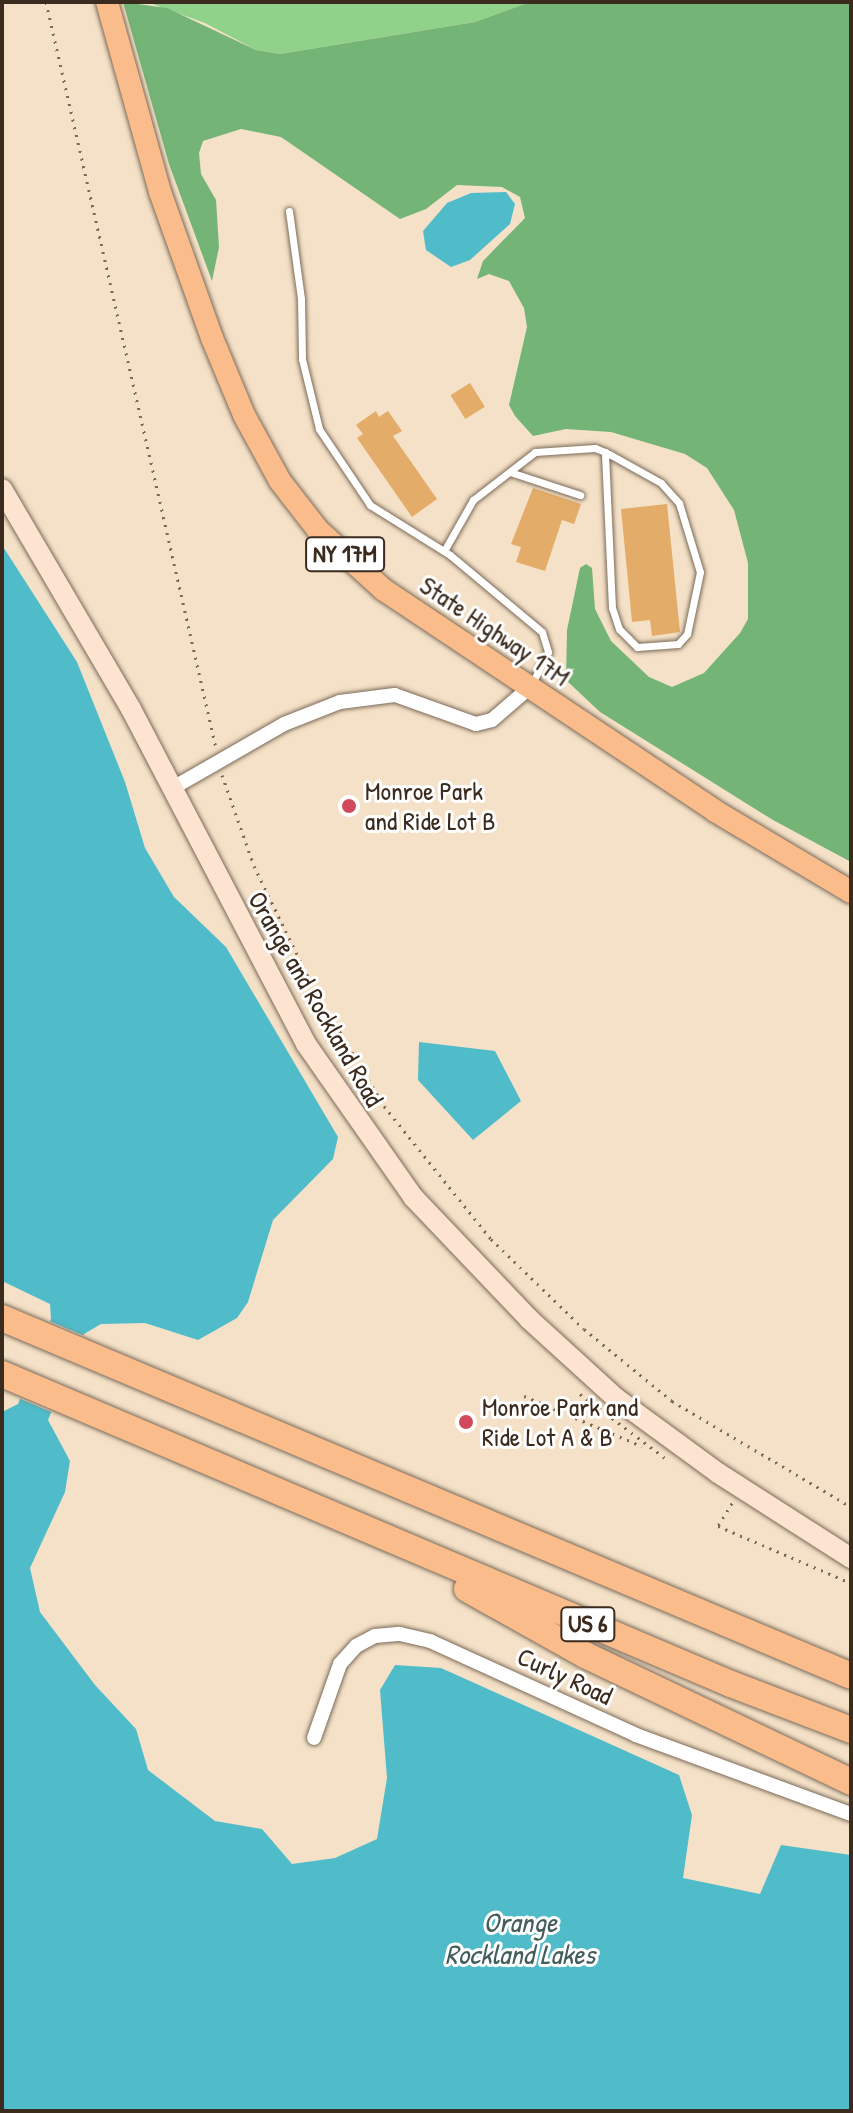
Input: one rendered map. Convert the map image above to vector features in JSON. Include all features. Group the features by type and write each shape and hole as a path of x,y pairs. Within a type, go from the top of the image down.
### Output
{"highway":[{"name":"US 6","path":"2,1318 630,1586 851,1676"},
{"name":"US 6","path":"5,1376 851,1730"},
{"path":"327,1513 585,1655 851,1782"},
{"path":"630,1586 745,1620 851,1661"}],"main road":[{"name":"State Highway 17M","path":"107,2 160,192 212,338 244,415 280,481 318,530 384,590 529,688 851,892"}],"street":[{"name":"Orange and Rockland Road","path":"2,489 110,670 306,1044 413,1197 529,1319 617,1399 718,1473 851,1558"},
{"path":"171,789 284,724 340,702 395,695 476,724 492,720 529,688"},
{"name":"Curly Road","path":"314,1738 340,1664 375,1636 400,1634 430,1641 636,1735 851,1814"}],"lane":[{"path":"289,211 301,299 302,359 313,416 370,505 444,551 547,638 547,659 529,688"},
{"path":"444,551 473,500 549,448 582,446 605,452 661,483 683,514 700,572 687,634 678,644 637,647 615,620 605,452"},
{"path":"510,472 580,495"}],"path":[{"path":"46,2 220,761 254,866 311,983 384,1106 491,1239 584,1329 672,1401 851,1507"},
{"path":"524,1396 649,1448"},
{"path":"732,1503 718,1526 851,1583"}],"green space":[{"path":"123,2 167,8 256,50 280,54 475,22 530,2 851,2 851,862 773,820 600,712 566,680 567,630 580,568 586,564 592,568 595,609 611,641 649,677 672,687 704,673 740,633 748,619 748,563 734,510 707,468 685,454 611,432 566,429 533,436 515,416 509,405 527,327 524,308 509,281 489,274 477,279 483,261 525,218 520,197 502,187 457,185 426,209 400,219 281,137 241,129 203,141 199,153 201,174 216,200 219,247 212,281 169,164"},
{"path":"147,2 530,2 475,22 280,54 256,50 205,23"}],"water":[{"path":"506,192 515,204 510,224 470,260 451,267 426,250 423,231 447,203 471,193"},
{"name":"Orange Rockland Lakes","path":"2,545 77,662 125,782 145,848 174,897 226,947 338,1137 333,1159 273,1220 248,1302 237,1318 198,1340 145,1323 101,1324 84,1334 48,1420 70,1461 65,1492 30,1568 40,1612 95,1685 136,1729 148,1770 215,1821 262,1829 292,1864 335,1858 377,1839 387,1778 380,1690 395,1665 441,1668 679,1775 692,1815 683,1878 760,1894 781,1845 851,1855 851,2111 2,2111 2,1412 18,1404 51,1319 50,1304 2,1281"},
{"path":"419,1042 495,1051 521,1101 473,1140 418,1080"}],"pier":[{"path":"47,1320 87,1337 54,1413 15,1396"}],"building":[{"path":"470,383 485,407 465,419 450,395"},
{"path":"376,411 379,417 388,411 402,431 393,436 437,499 412,517 357,438 363,434 356,425"},
{"path":"533,488 581,504 574,524 562,520 545,571 516,562 521,547 511,544"},
{"path":"667,504 680,632 652,636 650,620 632,622 621,509"}],"place":[{"name":"Monroe Park and Ride Lot B","path":"349,806"},
{"name":"Monroe Park and Ride Lot A & B","path":"466,1422"}]}
